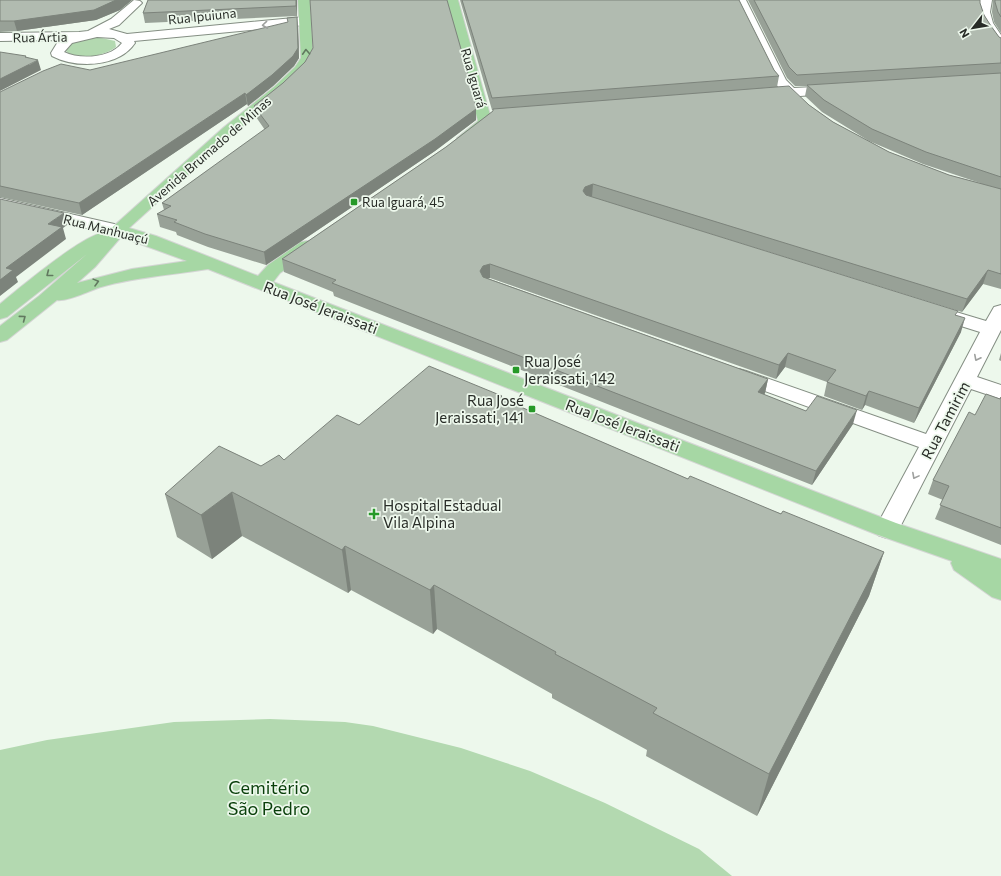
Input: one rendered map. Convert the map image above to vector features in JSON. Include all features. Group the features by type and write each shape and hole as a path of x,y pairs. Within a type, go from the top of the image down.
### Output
{"main road":[{"name":"Avenida Brumado de Minas","path":"0,336 46,300 89,262 117,230 228,131 279,90 300,69 307,58 304,0"},
{"name":"Rua Iguará","path":"452,0 485,122 452,147"},
{"name":"Avenida Brumado de Minas","path":"0,313 72,256 92,242 117,230"},
{"name":"Rua Manhuaçú","path":"117,230 150,240 209,263"},
{"path":"261,284 274,269 321,237"},
{"name":"Rua José Jeraissati","path":"209,263 947,552"},
{"path":"46,300 87,284 112,277 159,268 209,263"},
{"path":"947,552 1001,569"},
{"path":"947,552 1001,590"}],"street":[{"path":"740,0 780,81 789,92 806,106"},
{"path":"986,0 983,7 983,17 1001,44"},
{"path":"62,70 121,52 127,47 129,43 125,37 133,23 137,2"},
{"path":"49,66 58,54 62,44 110,26 137,2"},
{"name":"Rua Ipuiuna","path":"83,35 107,33 125,37 304,21"},
{"name":"Rua Ártia","path":"0,37 83,35"},
{"name":"Rua Ártia","path":"0,37 75,60 99,58"},
{"path":"750,96 789,92 852,89"},
{"path":"484,116 500,115"},
{"name":"Rua Manhuaçú","path":"0,203 117,230"},
{"path":"924,308 992,329"},
{"name":"Rua Tamirim","path":"887,529 966,380 1001,310"},
{"path":"722,369 932,444"},
{"path":"966,380 1001,392"}],"green space":[{"path":"97,37 115,41 116,47 105,53 84,57 71,54 66,51 66,48 73,42"},
{"name":"Cemitério São Pedro","path":"270,719 345,722 373,726 461,748 530,771 605,803 699,849 732,876 0,876 0,750 47,740 174,722"}],"building":[{"path":"0,0 116,0 94,10 14,21 0,21"},
{"path":"148,0 296,0 296,6 143,13"},
{"path":"310,0 447,0 473,91 476,109 435,139 264,252 205,234 174,222 177,220 157,214 171,206 162,203 269,126 254,106 283,83 305,62 313,48"},
{"path":"462,0 739,0 774,70 779,76 492,98"},
{"path":"754,0 980,0 984,15 1001,38 1001,63 797,75 789,67"},
{"path":"995,0 1001,0 1001,17 998,12"},
{"path":"297,17 298,48 293,56 272,75 246,95 245,93 79,203 0,186 0,92 61,64 90,70 288,22 287,18"},
{"path":"0,52 26,56 25,57 38,60 0,79"},
{"path":"1001,73 1001,177 926,152 872,129 824,100 807,85"},
{"path":"789,86 809,105 833,122 889,152 949,175 1001,189 1001,274 988,270 967,299 593,184 585,187 583,191 586,195 958,311 955,315 965,318 919,408 869,391 866,396 827,382 836,370 788,353 779,365 490,264 483,266 480,271 483,277 768,379 758,392 806,411 817,396 857,410 816,471 332,283 336,280 282,259 446,147 493,111 493,109"},
{"path":"0,199 64,213 48,224 62,227 6,268 13,270 0,280"},
{"path":"429,366 502,396 500,398 688,479 690,476 781,514 783,511 884,552 769,774 653,713 657,708 555,654 556,652 434,585 430,590 345,546 342,550 232,492 201,515 165,494 219,446 261,466 279,455 284,460 337,415 359,425"},
{"path":"986,394 1000,399 1001,397 1001,528 940,505 949,486 933,480 969,412 975,415"}],"place":[{"name":"Rua Iguará, 45","path":"354,202"},
{"name":"Rua José Jeraissati, 142","path":"516,370"},
{"name":"Rua José Jeraissati, 141","path":"532,409"},
{"name":"Hospital Estadual Vila Alpina","path":"374,514"}]}
